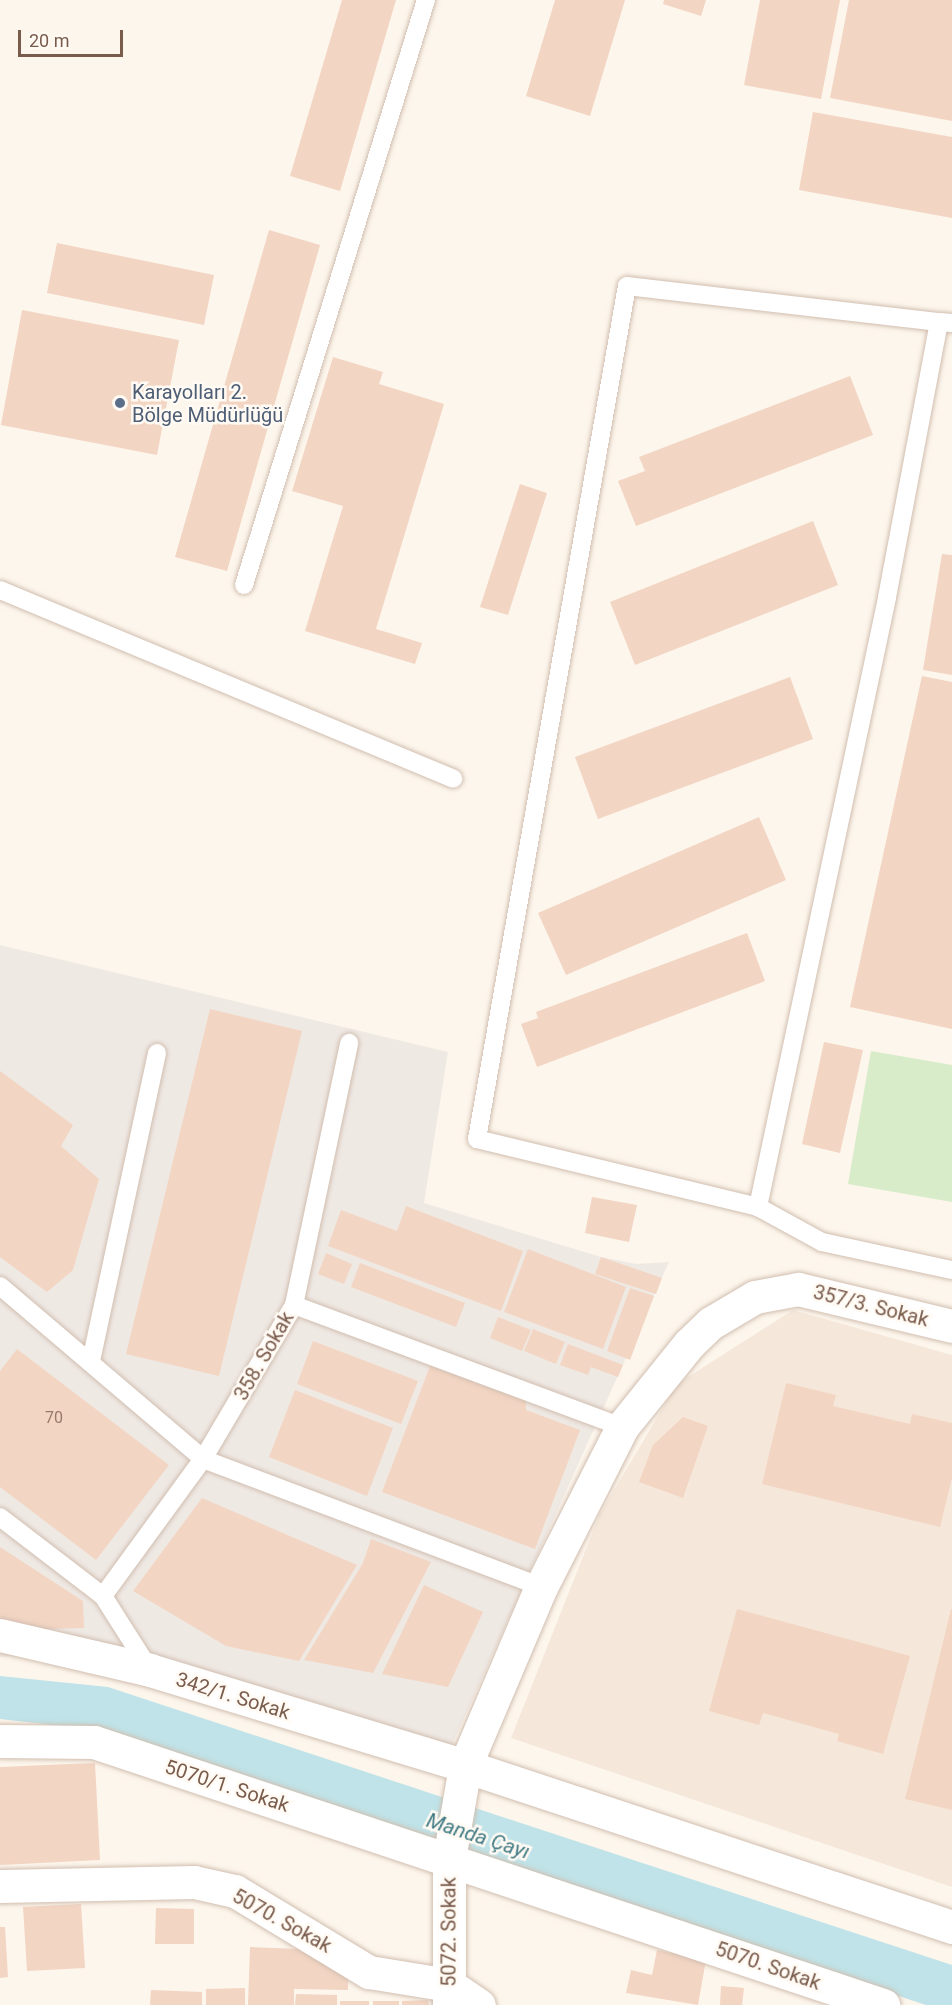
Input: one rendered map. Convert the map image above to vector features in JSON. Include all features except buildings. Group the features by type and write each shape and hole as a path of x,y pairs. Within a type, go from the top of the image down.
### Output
{"street":[{"name":"357/3. Sokak","path":"541,1587 622,1427 689,1344 711,1323 755,1297 798,1288 952,1326"},
{"name":"5072. Sokak","path":"449,1995 449,1859 465,1766 541,1587"},
{"name":"342/1. Sokak","path":"0,1635 150,1670 465,1766 952,1927"},
{"name":"5070/1. Sokak","path":"0,1740 94,1742 449,1859"},
{"name":"5070. Sokak","path":"449,1859 883,2005"},
{"name":"5070. Sokak","path":"0,1886 194,1882 235,1891 369,1971 449,1995"},
{"path":"449,1995 479,2005"}],"lane":[{"path":"244,585 426,0"},
{"path":"758,1207 945,323 627,286 477,1139 758,1207 822,1242 952,1270"},
{"path":"0,590 453,779"},
{"name":"358. Sokak","path":"103,1596 203,1459 294,1305 349,1043"},
{"path":"91,1361 157,1053"},
{"path":"0,1286 91,1361 203,1459 541,1587"},
{"path":"294,1305 622,1427"},
{"path":"0,1517 103,1596 150,1670"}],"shaded area":[{"path":"0,945 448,1052 424,1203 601,1257 636,1264 669,1262 447,1756 102,1650 0,1657"},
{"path":"793,1310 952,1355 952,1887 511,1738 600,1514 677,1384"}],"green space":[{"path":"871,1051 952,1065 952,1202 848,1184"}],"water":[{"name":"Manda Çayı","path":"0,1676 108,1687 952,1965 952,2005 926,2005 87,1729 0,1719"}],"place":[{"name":"Karayolları 2. Bölge Müdürlüğü","path":"120,403"}]}
